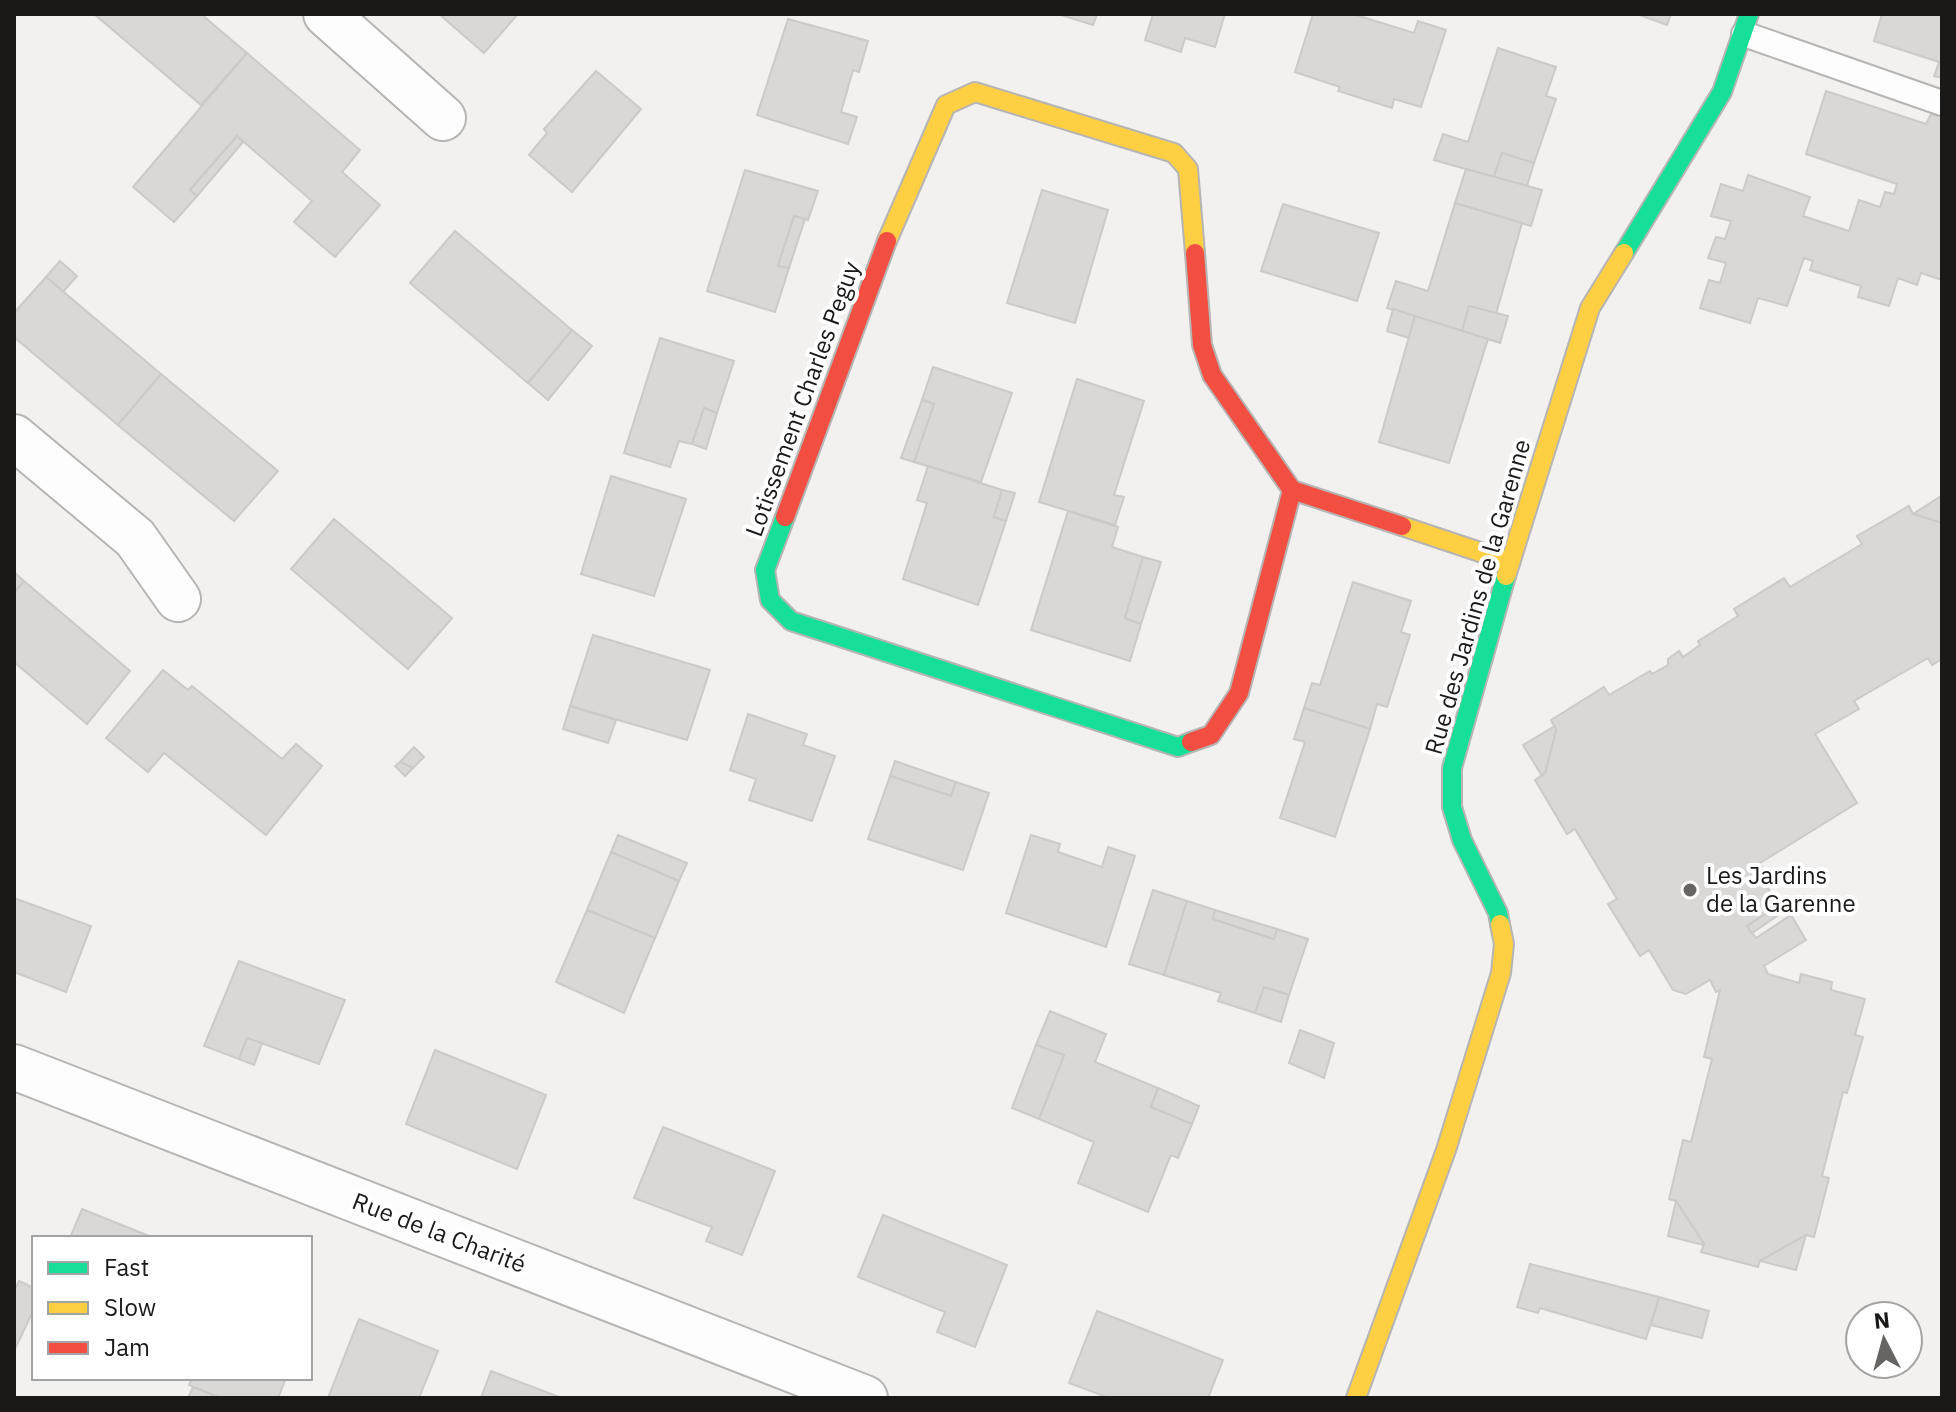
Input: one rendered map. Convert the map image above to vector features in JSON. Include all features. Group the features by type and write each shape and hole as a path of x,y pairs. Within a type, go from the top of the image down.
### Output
{"street":[{"path":"326,14 443,118"},
{"name":"Rue des Jardins de la Garenne","path":"1356,1398 1446,1150 1501,973 1504,944 1498,913 1452,807 1452,768 1510,562 1590,308 1722,92 1746,24"},
{"name":"Lotissement Charles Peguy","path":"975,92 1174,153 1188,169 1202,345 1212,375 1292,490 1239,693 1211,735 1178,747 791,621 770,600 765,570 889,235 946,105 975,92"},
{"path":"14,437 135,538 178,599"},
{"path":"1292,490 1510,562"},
{"name":"Rue de la Charité","path":"14,1067 865,1398"}],"lane":[{"path":"1746,24 1942,103"}],"building":[{"path":"94,14 201,14 247,53 201,105"},
{"path":"439,14 518,14 484,53"},
{"path":"1058,14 1097,14 1093,25"},
{"path":"1153,14 1225,14 1215,47 1185,38 1181,52 1145,40"},
{"path":"1313,14 1353,14 1414,33 1418,21 1446,30 1421,107 1394,99 1392,108 1338,91 1340,87 1295,72"},
{"path":"1637,14 1671,14 1667,25"},
{"path":"1882,14 1942,14 1942,78 1934,76 1939,62 1874,41"},
{"path":"788,19 868,41 859,72 853,70 841,112 857,117 848,144 757,115"},
{"path":"1498,48 1556,67 1546,96 1556,99 1534,163 1502,153 1494,177 1434,160 1443,134 1468,142"},
{"path":"247,53 360,150 342,172 380,205 335,257 294,222 312,201 237,136 190,190 197,196 174,222 133,187"},
{"path":"596,71 641,109 572,192 529,155 547,133 544,129"},
{"path":"1826,91 1926,124 1931,114 1942,117 1942,280 1921,273 1917,285 1898,278 1889,306 1858,297 1861,286 1810,270 1813,261 1804,258 1787,306 1758,298 1750,323 1700,308 1709,280 1720,283 1726,263 1708,258 1716,237 1725,239 1731,221 1711,216 1721,184 1743,191 1748,175 1810,197 1803,216 1849,231 1859,200 1880,207 1885,192 1894,194 1897,184 1806,154"},
{"path":"237,136 243,142 197,196 190,190"},
{"path":"1502,153 1534,163 1527,186 1494,177"},
{"path":"1466,169 1542,190 1531,226 1455,203"},
{"path":"745,170 818,191 808,220 794,216 778,266 789,268 775,312 707,291"},
{"path":"1042,190 1108,210 1075,323 1007,303"},
{"path":"1455,203 1522,223 1496,314 1469,306 1462,331 1387,308 1396,281 1428,291"},
{"path":"1283,204 1379,233 1357,301 1261,271"},
{"path":"794,216 805,219 789,268 778,266"},
{"path":"455,231 572,330 528,383 410,283"},
{"path":"60,261 77,276 63,292 46,277"},
{"path":"46,277 161,374 118,425 14,337 14,313"},
{"path":"1469,306 1508,316 1500,343 1462,331"},
{"path":"1393,309 1415,316 1409,338 1387,331"},
{"path":"1415,316 1488,339 1449,463 1379,442"},
{"path":"572,330 592,346 548,400 528,383"},
{"path":"660,338 734,361 717,413 704,408 692,444 679,441 670,467 624,453"},
{"path":"933,367 1012,393 981,482 914,462 934,404 922,400"},
{"path":"161,374 278,471 234,521 118,425"},
{"path":"1077,379 1144,401 1114,495 1124,497 1115,525 1039,502"},
{"path":"922,400 934,404 914,462 901,458"},
{"path":"704,408 717,413 706,449 692,444"},
{"path":"928,466 1002,490 994,517 1006,521 978,605 903,579 927,503 917,500"},
{"path":"611,476 686,499 654,596 581,574"},
{"path":"1002,490 1015,493 1006,521 994,517"},
{"path":"1941,496 1942,523 1913,514"},
{"name":"Les Jardins de la Garenne","path":"1909,506 1913,514 1942,523 1942,659 1932,665 1928,658 1854,701 1859,709 1815,734 1857,803 1760,863 1769,878 1764,881 1778,906 1747,926 1756,938 1791,915 1806,940 1764,966 1768,974 1799,983 1801,974 1832,982 1831,990 1865,999 1855,1035 1863,1037 1847,1093 1843,1092 1822,1176 1829,1178 1814,1237 1806,1235 1760,1261 1758,1267 1701,1252 1704,1244 1676,1201 1669,1199 1683,1140 1691,1142 1712,1059 1704,1057 1720,990 1716,992 1710,980 1686,994 1673,990 1649,950 1640,956 1608,904 1617,899 1575,829 1567,834 1535,780 1545,773 1556,730 1551,720 1604,687 1609,695 1650,671 1652,674 1668,665 1668,659 1679,651 1683,657 1700,645 1698,641 1738,616 1734,609 1784,578 1790,587 1862,544 1857,536"},
{"path":"1068,511 1118,527 1112,547 1143,557 1125,618 1141,624 1130,661 1031,630"},
{"path":"334,519 452,618 408,669 291,569"},
{"path":"1143,557 1161,562 1141,624 1125,618"},
{"path":"14,572 24,581 14,593"},
{"path":"24,581 130,671 87,724 14,662 14,593"},
{"path":"1353,582 1411,601 1401,632 1410,635 1387,707 1377,704 1370,729 1304,708 1312,683 1320,685"},
{"path":"593,635 710,670 687,740 570,706"},
{"path":"163,670 188,690 192,686 282,759 296,744 322,766 266,835 164,753 148,772 106,738"},
{"path":"570,706 616,720 608,743 563,729"},
{"path":"1304,708 1370,729 1335,837 1280,818 1305,742 1294,739"},
{"path":"748,714 807,734 803,745 835,756 812,821 749,800 756,779 730,770"},
{"path":"1555,726 1545,773 1542,776 1523,745"},
{"path":"414,747 424,757 413,768 400,762"},
{"path":"895,761 956,782 951,796 890,776"},
{"path":"400,762 413,768 405,776 395,766"},
{"path":"890,776 951,796 956,782 989,793 963,870 868,839"},
{"path":"618,835 687,863 679,881 611,852"},
{"path":"1031,835 1060,844 1058,852 1102,867 1108,847 1135,856 1106,947 1006,913"},
{"path":"611,852 679,881 655,938 587,910"},
{"path":"1153,890 1187,901 1164,975 1129,964"},
{"path":"14,898 91,926 66,992 14,972"},
{"path":"1187,901 1215,910 1213,919 1274,939 1277,929 1308,939 1289,995 1264,987 1255,1013 1218,1001 1221,993 1164,975"},
{"path":"1778,906 1783,912 1752,933 1747,926"},
{"path":"587,910 655,938 624,1013 556,982"},
{"path":"1215,910 1277,929 1274,939 1213,919"},
{"path":"239,961 345,1000 319,1064 247,1038 239,1059 204,1046"},
{"path":"1264,987 1289,995 1281,1022 1255,1013"},
{"path":"1050,1011 1106,1034 1095,1062 1158,1088 1151,1107 1192,1124 1178,1158 1171,1155 1148,1212 1078,1183 1094,1142 1039,1119 1064,1055 1036,1045"},
{"path":"1300,1030 1334,1043 1324,1078 1289,1063"},
{"path":"247,1038 262,1043 254,1065 239,1059"},
{"path":"1036,1045 1064,1055 1039,1119 1012,1108"},
{"path":"435,1050 546,1095 517,1169 406,1124"},
{"path":"1158,1088 1199,1106 1192,1124 1151,1107"},
{"path":"663,1127 775,1171 742,1255 706,1241 712,1227 634,1198"},
{"path":"1676,1201 1704,1244 1703,1245 1668,1236"},
{"path":"82,1209 149,1236 71,1236"},
{"path":"883,1215 1007,1265 975,1347 937,1332 945,1312 858,1277"},
{"path":"1806,1235 1796,1270 1760,1261"},
{"path":"1530,1264 1659,1297 1646,1339 1540,1308 1538,1313 1517,1307"},
{"path":"19,1281 32,1287 32,1313 14,1351 14,1291"},
{"path":"1659,1297 1709,1311 1702,1338 1651,1325"},
{"path":"1097,1311 1223,1360 1208,1398 1109,1398 1069,1383"},
{"path":"359,1319 438,1351 419,1398 328,1398"},
{"path":"491,1371 562,1398 481,1398"},
{"path":"191,1380 285,1380 278,1398 221,1398 189,1385"},
{"path":"193,1387 221,1398 188,1398"}],"traffic: fast":[{"path":"1624,253 1722,92 1749,14"},
{"path":"785,517 765,570 770,600 791,621 1178,747 1191,742"},
{"path":"1500,924 1498,913 1462,840 1452,807 1452,768 1506,576"}],"traffic: slow":[{"path":"887,241 946,105 975,92 1174,153 1188,169 1195,253"},
{"path":"1506,576 1590,308 1624,253"},
{"path":"1402,526 1510,562"},
{"path":"1356,1398 1446,1150 1501,973 1504,944 1500,924"}],"traffic: jam":[{"path":"785,517 887,241"},
{"path":"1195,253 1202,345 1212,375 1292,490 1402,526"},
{"path":"1191,742 1211,735 1239,693 1292,490"}],"place":[{"name":"Les Jardins de la Garenne","path":"1690,890"}]}
